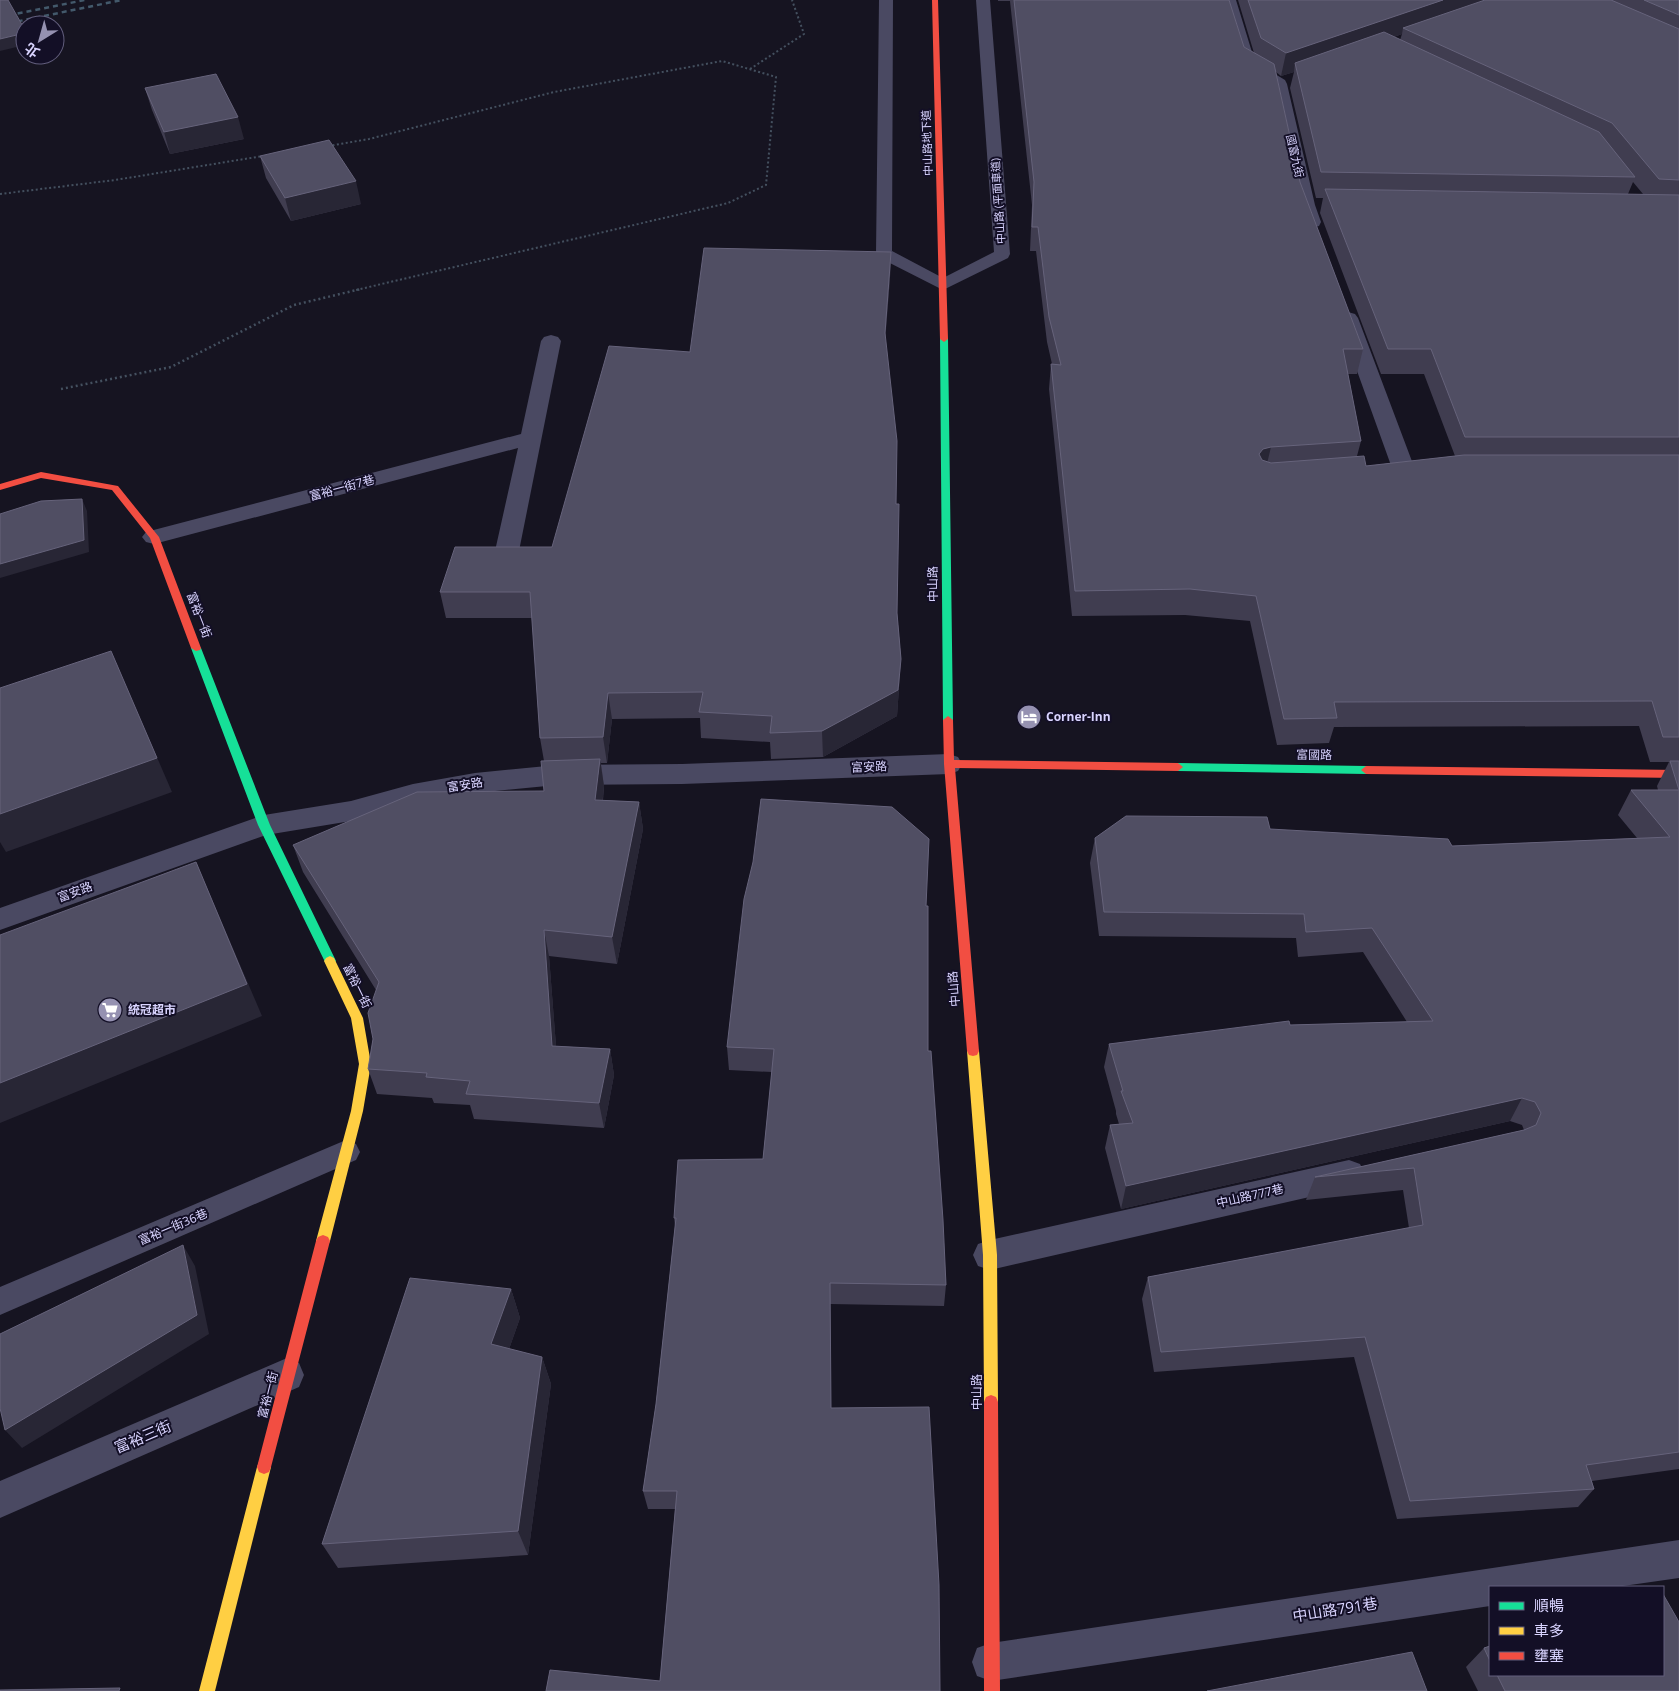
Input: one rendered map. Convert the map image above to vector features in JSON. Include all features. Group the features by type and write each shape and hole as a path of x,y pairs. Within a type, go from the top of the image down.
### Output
{"street":[{"name":"中山路地下道","path":"935,0 944,285"},
{"path":"1228,0 1248,65 1279,84 1297,78"},
{"name":"國富九街","path":"1279,84 1306,205 1320,241"},
{"path":"1306,205 1326,205"},
{"name":"中山路","path":"944,285 949,764 990,1255 992,1677"},
{"path":"1340,296 1396,465 1453,471"},
{"path":"507,551 551,341"},
{"name":"富裕一街7巷","path":"154,537 530,438"},
{"name":"富裕一街","path":"0,487 41,475 115,488 154,537 264,825 358,1018 365,1064 357,1111 206,1691"},
{"name":"富國路","path":"949,764 1679,774"},
{"name":"富安路","path":"0,919 264,825 351,811 413,794 475,783 548,776 682,774 949,764"},
{"name":"中山路777巷","path":"990,1255 1375,1168"},
{"name":"富裕三街","path":"0,1500 287,1376"},
{"name":"中山路791巷","path":"1522,1586 1679,1559"},
{"name":"中山路791巷","path":"992,1677 1489,1592"}],"lane":[{"path":"886,0 884,253 944,285"},
{"name":"中山路 (平面車道)","path":"944,285 1002,254 983,0"},
{"name":"富裕一街36巷","path":"0,1301 346,1152"}],"path":[{"path":"749,69 804,34 792,0"},
{"path":"61,389 172,367 294,305 728,203 766,185 776,77 722,61 554,92 369,139 320,147"},
{"path":"0,194 116,180 272,155"}],"building":[{"path":"0,0 8,0 16,15 15,35 0,39"},
{"path":"1014,0 1229,0 1244,47 1274,64 1300,182 1363,349 1343,349 1361,441 1271,447 1263,449 1259,454 1262,460 1271,463 1364,456 1366,466 1464,455 1679,455 1679,737 1663,737 1652,701 1334,702 1337,718 1284,719 1256,596 1190,589 1075,591 1051,364 1061,365 1049,317 1038,227 1032,227 1034,182"},
{"path":"1248,0 1443,0 1286,53 1261,38"},
{"path":"1485,0 1611,0 1679,29 1679,180 1659,179 1612,123 1403,28"},
{"path":"1644,0 1679,0 1679,15"},
{"path":"1384,32 1599,132 1635,177 1321,172 1295,63"},
{"path":"216,74 238,117 164,132 145,88"},
{"path":"329,140 356,181 285,198 260,156"},
{"path":"1325,189 1679,195 1679,437 1465,437 1431,349 1388,349"},
{"path":"704,248 891,252 885,333 897,441 896,504 899,504 897,613 901,659 898,690 822,731 770,733 772,716 699,712 703,692 608,693 603,737 540,738 530,592 440,592 455,547 552,547 609,346 690,352"},
{"path":"82,499 84,540 0,564 0,514 41,501"},
{"path":"111,651 157,758 0,814 0,688"},
{"path":"600,759 595,800 639,802 612,937 544,930 552,1046 610,1049 599,1103 466,1094 470,1081 426,1077 427,1073 368,1069 373,1039 368,1013 379,982 293,845 417,792 544,791 541,761"},
{"path":"1670,761 1679,761 1679,790"},
{"path":"1631,790 1679,790 1679,1452 1586,1465 1594,1489 1410,1501 1365,1337 1161,1352 1148,1277 1423,1225 1414,1168 1315,1177 1524,1130 1536,1125 1541,1113 1535,1102 1522,1098 1126,1186 1110,1125 1133,1123 1121,1091 1123,1091 1109,1044 1289,1021 1290,1025 1433,1021 1372,928 1306,932 1304,914 1104,912 1095,838 1126,816 1267,817 1270,829 1448,839 1452,846 1670,837"},
{"path":"761,799 892,807 929,839 926,906 928,906 928,1051 931,1051 946,1285 830,1283 831,1408 929,1407 939,1585 940,1691 546,1691 550,1670 660,1681 677,1491 643,1491 656,1404 676,1218 674,1218 678,1160 763,1159 774,1049 727,1047 744,899 753,862"},
{"path":"196,862 247,984 0,1083 0,935"},
{"path":"183,1245 197,1315 5,1430 0,1408 0,1334"},
{"path":"410,1278 511,1289 491,1344 542,1357 518,1531 322,1544"},
{"path":"1664,1596 1679,1622 1679,1691 1505,1691 1498,1676 1664,1676"},
{"path":"1489,1646 1489,1659 1484,1648"},
{"path":"1412,1652 1427,1691 1207,1691"},
{"path":"120,1688 119,1691 0,1691 0,1690"}],"railway":[{"path":"0,17 85,0"},
{"path":"0,25 122,0"}],"traffic: fast":[{"path":"944,339 948,720"},
{"path":"196,648 264,825 330,961"},
{"path":"1178,767 1366,770"}],"traffic: slow":[{"path":"323,1241 357,1111 365,1064 357,1018 330,961"},
{"path":"973,1051 990,1255 991,1402"},
{"path":"207,1691 264,1467"}],"traffic: jam":[{"path":"935,0 944,339"},
{"path":"0,487 41,475 115,488 154,537 196,648"},
{"path":"948,720 949,764 973,1051"},
{"path":"949,764 1178,767"},
{"path":"1366,770 1679,774"},
{"path":"264,1467 323,1241"},
{"path":"991,1402 992,1691"}],"place":[{"name":"Corner-Inn","path":"1029,717"},
{"name":"統冠超市","path":"110,1010"}]}
